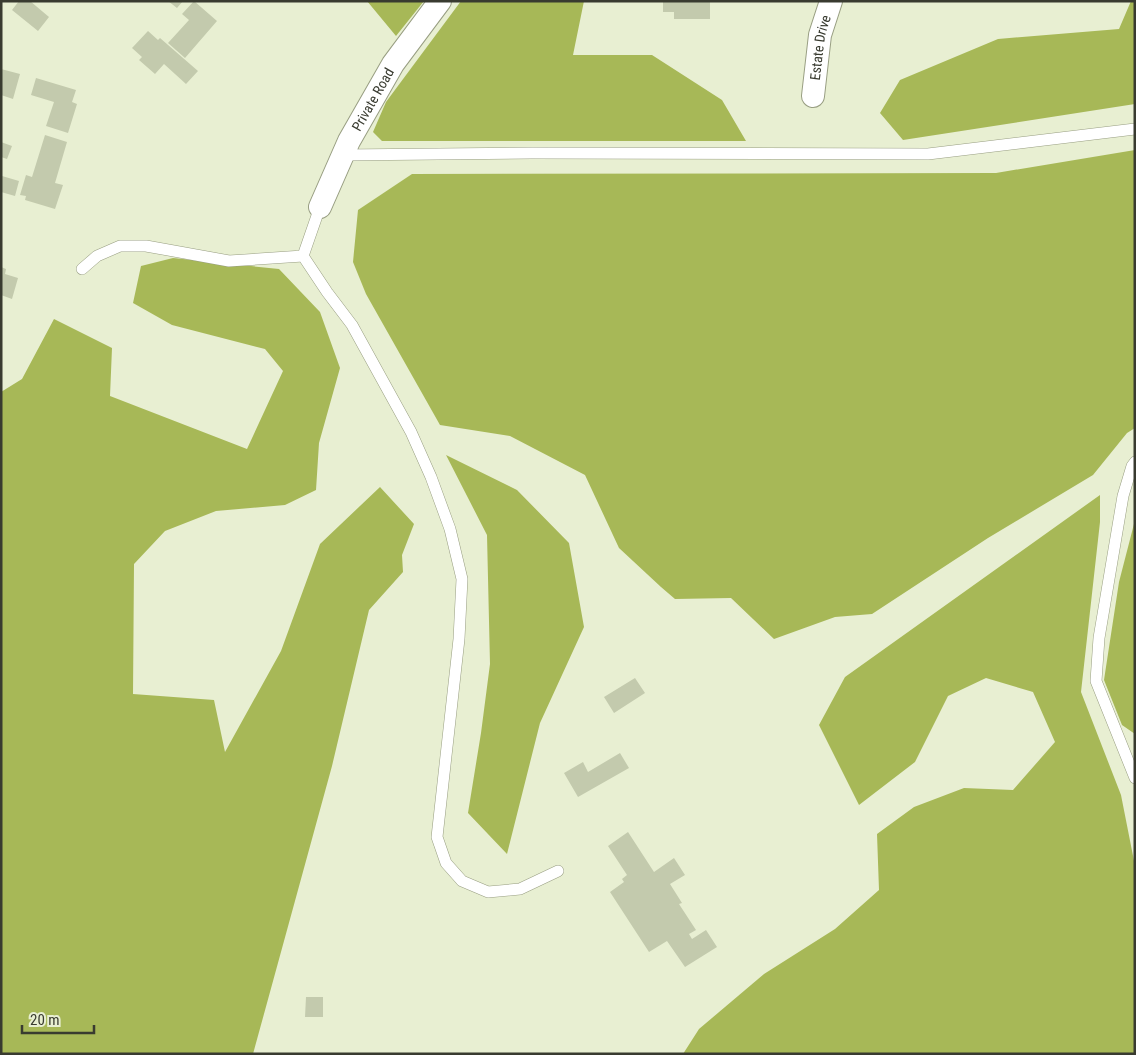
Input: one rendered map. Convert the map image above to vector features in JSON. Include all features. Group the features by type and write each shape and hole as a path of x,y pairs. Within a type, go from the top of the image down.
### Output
{"street":[{"name":"Private Road","path":"320,207 349,141 392,64 440,1"},
{"name":"Estate Drive","path":"813,96 820,35 831,1"}],"lane":[{"path":"343,155 532,153 928,154 1135,129"},
{"path":"303,256 320,207"},
{"path":"82,269 97,256 120,246 146,246 229,261 303,256"},
{"path":"303,256 327,292 352,324 411,432 431,477 450,529 462,579 459,639 437,837 446,863 462,882 488,892 520,888 558,871"},
{"path":"1135,462 1123,496 1099,638 1096,680 1129,753 1135,778"}],"green space":[{"path":"367,1 424,1 396,36"},
{"path":"461,1 584,1 573,55 652,55 722,100 746,141 382,141 373,132 386,102"},
{"path":"1131,1 1135,1 1135,104 903,140 880,113 900,80 998,39 1119,29"},
{"path":"1135,150 1135,428 1127,433 1093,475 988,538 872,614 835,617 774,639 731,598 675,599 661,587 619,548 585,475 510,436 440,425 366,294 353,262 358,210 412,174 996,173"},
{"path":"173,258 279,269 320,312 340,368 319,443 316,490 285,505 216,511 165,531 134,564 133,694 214,700 225,752 281,651 320,544 380,487 414,524 402,555 403,572 369,610 332,766 253,1054 1,1054 1,392 22,379 54,319 112,348 110,396 247,449 283,371 265,349 172,325 133,303 141,266"},
{"path":"446,455 517,490 569,543 584,627 540,723 507,854 468,813 490,664 487,535"},
{"path":"1100,495 1100,522 1081,692 1121,795 1135,866 1135,1054 683,1054 699,1029 764,974 835,929 879,890 877,834 914,807 964,788 1013,790 1055,742 1033,692 986,678 948,696 915,762 859,805 819,725 845,677"},
{"path":"1135,520 1135,734 1122,725 1104,680 1119,582"}],"building":[{"path":"19,1 30,1 49,17 38,31 12,10"},
{"path":"168,1 183,1 177,8"},
{"path":"194,1 217,21 185,58 168,43 189,20 182,14"},
{"path":"663,1 710,1 710,19 674,19 674,12 663,12"},
{"path":"148,31 158,40 160,38 198,71 186,84 164,64 155,74 139,60 142,57 132,48"},
{"path":"1,69 20,74 13,99 1,95"},
{"path":"36,78 76,90 72,102 77,104 68,133 46,126 54,102 31,95"},
{"path":"45,135 67,142 55,183 63,185 55,209 25,200 26,196 20,195 26,175 32,177"},
{"path":"1,142 12,146 7,159 1,157"},
{"path":"2,176 19,181 15,196 1,192"},
{"path":"1,267 6,269 5,274 18,278 12,299 1,295"},
{"path":"635,678 645,693 614,713 604,697"},
{"path":"620,753 629,768 578,797 564,773 583,762 588,772"},
{"path":"628,832 654,872 674,858 685,875 670,884 682,903 679,904 696,930 689,934 692,939 706,930 717,947 685,967 667,941 649,952 610,892 624,882 622,879 627,875 608,846"},
{"path":"306,997 323,997 323,1017 305,1017"}]}
